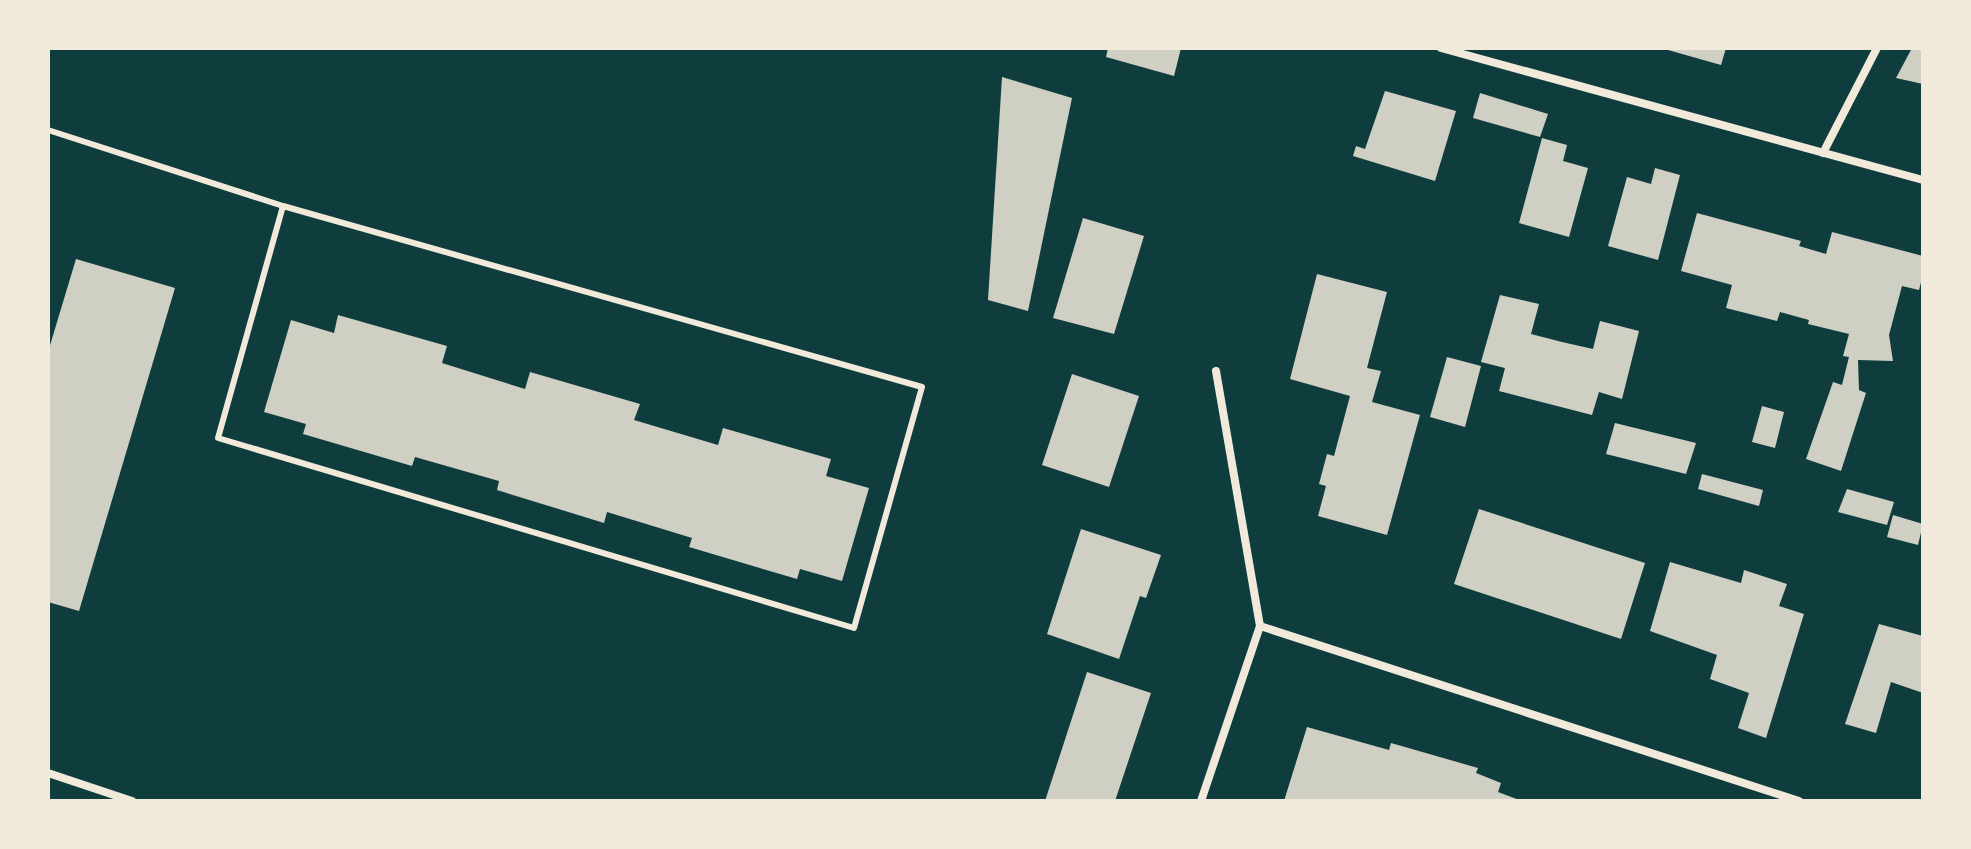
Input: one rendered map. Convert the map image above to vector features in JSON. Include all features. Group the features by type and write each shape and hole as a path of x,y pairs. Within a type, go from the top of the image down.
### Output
{"street":[{"path":"1441,48 1923,180"},
{"path":"1823,153 1877,48"},
{"path":"1201,801 1260,626 1216,371"},
{"path":"1260,626 1799,801"},
{"path":"48,773 132,801"}],"lane":[{"path":"48,130 283,206 922,387 854,628 218,438 283,206"}],"building":[{"path":"1108,48 1181,48 1174,76 1106,57"},
{"path":"1661,48 1726,48 1721,65"},
{"path":"1912,48 1923,48 1923,84 1896,78"},
{"path":"1002,77 1072,98 1028,311 988,300"},
{"path":"1385,91 1456,111 1435,181 1353,156 1356,146 1365,149"},
{"path":"1480,93 1548,114 1540,137 1473,118"},
{"path":"1542,138 1567,145 1563,161 1588,168 1569,237 1519,223"},
{"path":"1655,168 1680,175 1658,260 1608,246 1627,177 1651,184"},
{"path":"1697,213 1801,241 1799,246 1826,254 1832,232 1923,256 1919,290 1902,286 1889,335 1893,361 1858,360 1859,390 1866,393 1841,471 1806,459 1833,382 1842,385 1849,357 1843,356 1849,334 1808,324 1809,320 1780,312 1777,321 1726,308 1732,285 1681,271"},
{"path":"1083,218 1144,236 1114,334 1053,318"},
{"path":"76,259 175,288 79,611 48,602 48,352"},
{"path":"1317,274 1387,292 1367,368 1381,371 1372,402 1420,415 1387,535 1318,516 1326,486 1319,484 1327,454 1334,456 1350,396 1290,379"},
{"path":"1500,295 1539,304 1531,334 1593,349 1600,321 1639,331 1622,399 1599,392 1592,415 1499,391 1505,368 1481,362"},
{"path":"338,315 447,346 442,363 525,389 530,372 640,404 634,420 718,445 723,428 831,459 826,476 869,488 842,581 800,569 797,579 689,547 692,538 607,512 604,523 497,490 499,481 415,457 412,466 303,434 306,424 264,412 291,320 334,333"},
{"path":"1447,357 1481,366 1465,427 1430,417"},
{"path":"1072,374 1139,396 1109,487 1042,465"},
{"path":"1762,406 1784,412 1775,448 1752,442"},
{"path":"1615,423 1696,443 1686,474 1606,454"},
{"path":"1702,474 1763,490 1759,506 1698,489"},
{"path":"1847,489 1894,502 1887,525 1838,512"},
{"path":"1479,509 1645,563 1621,639 1454,584"},
{"path":"1893,515 1923,524 1918,545 1887,537"},
{"path":"1081,529 1161,555 1146,598 1140,596 1119,659 1047,634"},
{"path":"1670,562 1741,583 1744,570 1787,584 1779,606 1804,614 1766,738 1738,728 1749,693 1710,679 1717,655 1650,631"},
{"path":"1879,624 1923,636 1923,693 1891,682 1876,733 1845,724"},
{"path":"1087,672 1151,693 1115,801 1045,801"},
{"path":"1307,727 1389,750 1391,743 1478,768 1476,773 1501,783 1498,792 1522,801 1284,801"}]}
